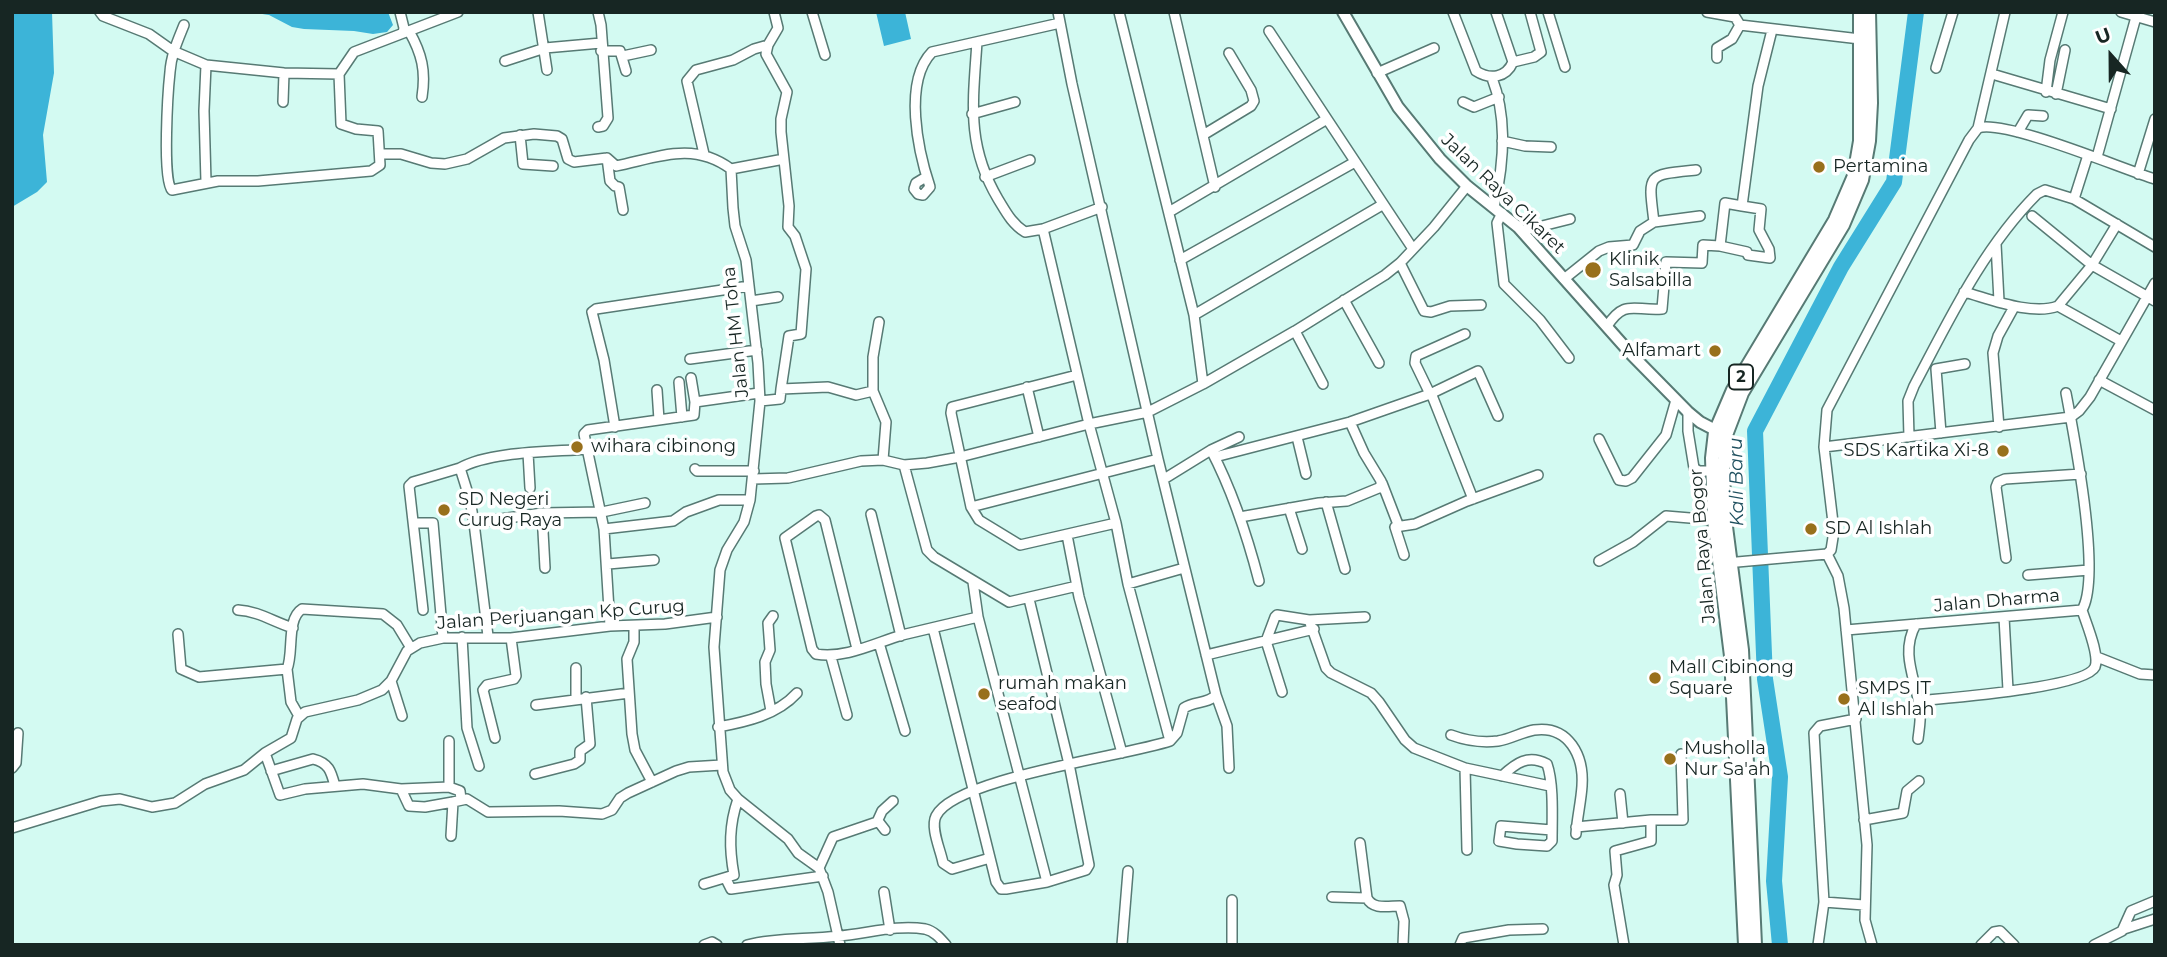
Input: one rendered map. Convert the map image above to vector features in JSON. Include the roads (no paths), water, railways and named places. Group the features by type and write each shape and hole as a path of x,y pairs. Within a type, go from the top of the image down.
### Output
{"highway":[{"name":"Jalan Raya Bogor","path":"1745,945 1741,764 1742,650 1726,563 1714,520 1712,471 1733,390 1835,220 1854,176 1861,128 1860,12"},
{"name":"Jalan Raya Bogor","path":"1726,563 1721,433 1742,393 1843,225 1862,180 1870,141 1869,12"},
{"name":"Jalan Raya Bogor","path":"1741,764 1755,945"}],"main road":[{"name":"Jalan Raya Cikaret","path":"1343,12 1377,73 1418,134 1467,186 1522,231 1688,412 1721,433"}],"street":[{"path":"100,12 103,16 149,34 173,51 206,65 284,73 340,74"},
{"path":"400,12 404,28 418,46 424,63 422,97"},
{"path":"184,24 173,51 169,72 166,164 168,185 172,190 206,182 258,181 371,171 380,165 377,131 344,127 341,124 340,74 359,48 457,12"},
{"path":"538,12 547,70"},
{"path":"598,12 608,118 603,126 598,127"},
{"path":"695,402 760,397 777,401 789,336 801,334 806,269 795,236 788,227 789,206 781,119 786,92 768,60 768,45 778,28 774,12"},
{"path":"812,12 825,55"},
{"path":"1058,12 1158,459 1216,695 1227,726 1229,768"},
{"path":"1119,12 1194,315 1203,384"},
{"path":"1174,12 1215,187"},
{"path":"1453,12 1474,68 1482,75 1492,78 1509,71 1513,62 1496,12"},
{"path":"1513,62 1534,57 1541,52 1530,12"},
{"path":"1548,12 1565,68"},
{"path":"1707,12 1735,18 1740,25 1860,39"},
{"path":"1936,68 1953,12"},
{"path":"1726,563 1827,554 1831,550 1834,531 1824,447 1827,410 1969,140 1978,128 2006,12"},
{"path":"2046,92 2050,60 2063,12"},
{"path":"2121,12 2155,22"},
{"path":"2074,199 2111,110 2136,17"},
{"path":"926,177 916,128 916,98 922,66 932,52 1060,23"},
{"path":"1717,58 1717,48 1732,39 1740,25"},
{"path":"1742,206 1758,86 1772,30"},
{"path":"1269,31 1413,249"},
{"path":"977,43 972,114 979,158 985,177 1017,227 1025,232 1043,229 1102,207"},
{"path":"704,154 687,81 696,70 733,60 768,45"},
{"path":"505,61 545,48 601,47 620,51 626,71"},
{"path":"1377,73 1434,48"},
{"path":"623,56 651,50"},
{"path":"2056,94 2065,50"},
{"path":"1203,135 1251,106 1254,101 1251,90 1229,53"},
{"path":"206,65 206,182"},
{"path":"282,102 284,73"},
{"path":"1992,74 2111,110"},
{"path":"1492,78 1499,97 1502,141 1502,176 1497,223 1504,284 1540,320 1569,358"},
{"path":"1464,102 1474,107 1499,97"},
{"path":"972,114 1015,102"},
{"path":"2018,132 2028,115 2043,116"},
{"path":"2138,174 2155,119"},
{"path":"1169,212 1327,120"},
{"path":"1978,128 1988,126 2018,132 2155,179"},
{"path":"380,154 401,154 445,164 467,159 504,138 534,134 562,139 568,159 574,162 607,159 616,166 689,151 721,161 732,169 784,159"},
{"path":"520,135 523,164 553,166"},
{"path":"1502,141 1525,146 1551,147"},
{"path":"607,159 610,181 619,187 624,210"},
{"path":"985,177 1030,160"},
{"path":"1180,260 1354,162"},
{"name":"Jalan HM Toha","path":"718,727 714,647 720,570 727,550 744,522 750,500 760,397 749,286 742,246 735,226 732,169"},
{"path":"1654,222 1651,181 1660,174 1696,170"},
{"path":"695,468 697,471 781,479 861,461 883,460 904,464 960,457 1148,412 1295,331 1401,263 1467,186"},
{"path":"1909,437 1908,410 1911,393 1964,292 1996,244 2029,201 2041,191 2074,199 2155,247"},
{"path":"1607,326 1615,313 1622,309 1662,309 1666,262 1702,263 1703,245 1720,246 1747,252 1748,255 1770,258 1769,249 1759,230 1761,209 1725,203 1720,246"},
{"path":"1194,315 1382,205"},
{"path":"1564,279 1599,251 1609,247 1633,245 1640,231 1654,222 1700,216"},
{"path":"2032,216 2092,265 2151,299"},
{"path":"1522,231 1570,219"},
{"path":"1964,292 2014,307 2051,309 2058,306 2092,265 2118,224"},
{"path":"1043,229 1089,424 1116,523 1128,584 1170,741"},
{"path":"1996,244 1999,301"},
{"path":"1401,263 1424,311 1431,312 1450,306 1481,305"},
{"path":"1824,447 2071,417 2084,406 2121,341 2151,299 2155,283"},
{"path":"615,427 604,360 592,312 596,309 749,286"},
{"path":"751,301 778,297"},
{"path":"1344,300 1379,363"},
{"path":"2058,306 2121,341"},
{"path":"1999,426 1993,353 1998,336 2014,307"},
{"path":"879,322 873,357 873,391 886,422 883,460"},
{"path":"1295,331 1323,384"},
{"path":"1465,334 1416,356 1415,363 1473,499"},
{"path":"690,359 757,350"},
{"path":"1941,433 1936,369 1965,364"},
{"path":"1213,454 1297,437 1350,422 1430,393 1479,371 1499,416"},
{"path":"1077,375 952,407 951,413 971,506 979,520 1017,544 1067,536 1116,523"},
{"path":"610,626 604,529 584,437 586,432 694,415 691,377"},
{"path":"2099,380 2155,410"},
{"path":"679,382 682,417"},
{"path":"781,389 828,387 856,395 873,391"},
{"path":"1027,387 1040,437"},
{"path":"657,390 659,421"},
{"name":"Jalan Dharma","path":"1846,630 2082,610 2088,596 2089,570 2081,474 2066,393"},
{"path":"1600,439 1619,480 1632,478 1666,435 1676,400"},
{"path":"1688,412 1694,468 1699,471 1712,471"},
{"path":"1350,422 1382,483 1399,527"},
{"path":"1164,479 1213,454 1239,437"},
{"path":"1297,437 1306,474"},
{"path":"423,610 409,486 413,482 478,461 528,453 588,449"},
{"path":"528,453 530,488"},
{"path":"1213,454 1240,517 1259,581"},
{"path":"971,506 1158,459"},
{"path":"904,464 927,550 934,557 1009,602 1077,586"},
{"path":"460,468 474,523 488,636"},
{"path":"2006,558 1996,487 1998,482 2005,479 2081,474"},
{"path":"1404,555 1394,531 1395,527 1415,524 1538,475"},
{"path":"1240,517 1326,502 1347,501 1381,487 1382,483"},
{"path":"604,529 673,521 686,512 719,500 750,500"},
{"path":"1326,502 1345,569"},
{"path":"474,523 542,513 601,512 645,503"},
{"path":"1289,508 1302,549"},
{"path":"542,513 545,568"},
{"path":"871,514 901,636"},
{"path":"858,649 825,520 819,515 787,534 785,540 812,649 816,654 831,657 978,617"},
{"path":"1600,561 1633,542 1666,516 1714,520"},
{"path":"414,523 433,523 443,638"},
{"path":"1067,536 1077,586 1122,753"},
{"path":"417,554 436,549"},
{"path":"1827,554 1838,576 1846,630 1867,863 1864,905 1867,931 1872,945"},
{"path":"608,564 654,560"},
{"path":"1128,584 1184,568"},
{"path":"2028,575 2089,570"},
{"path":"973,582 978,617 1047,882"},
{"path":"933,628 996,882 1001,889 1047,882 1086,870 1089,865 1069,764 1029,599"},
{"path":"238,610 255,612 292,628"},
{"path":"12,828 101,801 120,799 152,807 175,803 205,784 244,770 290,738 299,716 305,712 370,696 382,690 391,681 411,648 397,625 383,614 302,610 296,614 292,628 290,661 286,669 291,702 299,716"},
{"path":"1918,701 2070,681 2092,672 2097,657 2082,610"},
{"path":"1282,692 1266,640 1277,615 1309,620 1365,617"},
{"path":"771,711 765,656 770,650 768,623 773,616"},
{"name":"Jalan Perjuangan Kp Curug","path":"411,648 443,638 511,638 717,617"},
{"path":"2004,617 2008,690"},
{"path":"1309,620 1326,668 1371,693 1405,740 1414,748 1465,768 1550,786"},
{"path":"1916,624 1910,637 1909,660 1920,713 1919,739"},
{"path":"634,626 634,642 627,659 635,750 652,782"},
{"path":"1206,655 1314,629"},
{"path":"178,634 181,668 199,677 286,669"},
{"path":"462,637 467,728 479,766"},
{"path":"495,738 483,690 487,685 514,679 516,676 511,638"},
{"path":"879,643 905,731"},
{"path":"831,657 847,715"},
{"path":"2097,657 2140,674 2155,675"},
{"path":"535,774 574,764 580,760 580,751 590,744 576,668"},
{"path":"391,681 402,716"},
{"path":"536,705 629,693"},
{"path":"797,693 789,702 747,722 718,727 722,765 726,782 738,799 788,839 797,853 821,872"},
{"path":"990,858 952,869 947,867 943,863 934,822 936,815 974,790 1069,764 1170,741 1177,733 1184,708 1210,700 1216,695"},
{"path":"1818,945 1824,902 1814,733 1820,726 1856,719"},
{"path":"1451,735 1475,742 1491,741 1545,729 1572,742 1583,784 1576,830 1651,820 1682,820 1681,754"},
{"path":"12,768 16,763 18,733"},
{"path":"449,741 449,787"},
{"path":"265,753 280,795 363,784 401,789 449,787 460,791 450,836"},
{"path":"1502,776 1524,760 1532,758 1547,764 1552,830 1551,843 1547,846 1505,843 1499,840 1501,826 1552,830"},
{"path":"271,771 313,759 318,760 331,769 335,786"},
{"path":"401,789 409,806 425,807 457,801 474,802 488,812 559,811 602,814 612,810 620,798 652,782 689,767 722,765"},
{"path":"1465,768 1467,850"},
{"path":"1864,820 1903,813 1907,792 1919,781"},
{"path":"1620,794 1623,823"},
{"path":"704,884 734,875 729,847 738,799"},
{"path":"839,941 821,872 833,837 878,821 882,811 893,801"},
{"path":"1624,945 1615,901 1615,851 1651,841 1651,820"},
{"path":"878,821 885,830"},
{"path":"1360,843 1367,898 1376,906 1402,908 1403,945"},
{"path":"1122,945 1128,871"},
{"path":"726,879 731,889 821,872"},
{"path":"884,892 890,930"},
{"path":"1332,897 1367,898"},
{"path":"1232,900 1232,945"},
{"path":"2124,929 2132,911 2155,901"},
{"path":"1824,902 1864,905"},
{"path":"2094,945 2124,929 2155,919"},
{"path":"747,945 769,939 839,941 890,930 922,928 933,931 946,945"},
{"path":"1460,945 1463,938 1509,930 1543,929"},
{"path":"1981,945 1994,932 2000,931 2014,945"},
{"path":"704,945 712,942 717,945"}],"water":[{"path":"12,12 52,12 54,73 43,135 47,182 37,192 12,207"},
{"path":"249,12 388,12 393,25 387,32 373,34 304,29 292,27 269,15"},
{"path":"876,12 905,12 911,39 884,46"}],"waterway":[{"name":"Kali Baru","path":"1780,945 1774,881 1780,777 1765,679 1755,431 1841,267 1894,182 1916,12"}],"place":[{"name":"Pertamina","path":"1819,167"},
{"name":"Klinik Salsabilla","path":"1593,270"},
{"name":"Alfamart","path":"1715,351"},
{"name":"wihara cibinong","path":"577,447"},
{"name":"SDS Kartika Xi-8","path":"2003,451"},
{"name":"SD Negeri Curug Raya","path":"444,510"},
{"name":"SD Al Ishlah","path":"1811,529"},
{"name":"Mall Cibinong Square","path":"1655,678"},
{"name":"rumah makan seafod","path":"984,694"},
{"name":"SMPS IT Al Ishlah","path":"1844,699"},
{"name":"Musholla Nur Sa'ah","path":"1670,759"}]}
